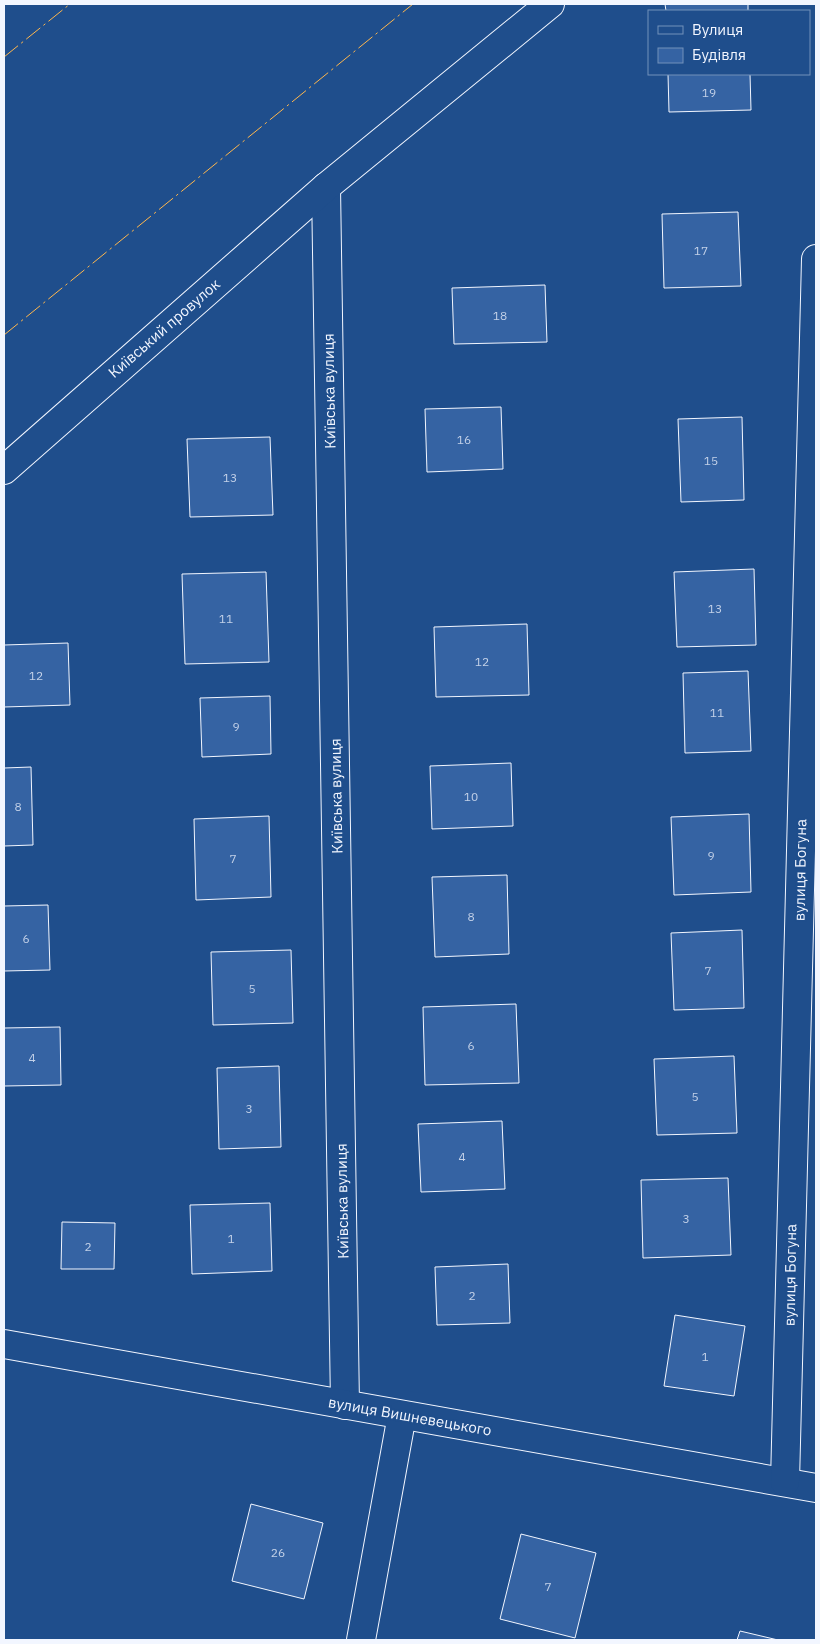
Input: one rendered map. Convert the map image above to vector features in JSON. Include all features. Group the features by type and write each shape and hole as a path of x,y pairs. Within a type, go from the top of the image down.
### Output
{"street":[{"name":"Київський провулок","path":"4,470 326,187 550,4"},
{"name":"Київська вулиця","path":"326,187 345,1405"},
{"name":"вулиця Богуна","path":"785,1482 816,259"},
{"name":"вулиця Вишневецького","path":"4,1344 816,1488"},
{"path":"361,1640 402,1415"}],"building":[{"path":"665,4 748,4 748,10 666,10"},
{"path":"668,75 750,75 751,110 669,112"},
{"path":"738,212 741,286 664,288 662,214"},
{"path":"545,285 547,342 454,344 452,288"},
{"path":"501,407 503,469 427,472 425,409"},
{"path":"742,417 744,500 681,502 678,419"},
{"path":"270,437 273,515 190,517 187,439"},
{"path":"754,569 756,645 677,647 674,572"},
{"path":"266,572 269,662 185,664 182,574"},
{"path":"527,624 529,695 436,697 434,627"},
{"path":"68,643 70,705 4,707 4,645"},
{"path":"748,671 751,751 685,753 683,673"},
{"path":"270,696 271,754 202,757 200,698"},
{"path":"511,763 513,826 432,829 430,766"},
{"path":"31,767 33,845 4,846 4,768"},
{"path":"749,814 751,892 674,895 671,817"},
{"path":"269,816 271,897 196,900 194,819"},
{"path":"507,875 509,954 435,957 432,877"},
{"path":"48,905 50,970 4,971 4,906"},
{"path":"742,930 744,1008 674,1010 671,933"},
{"path":"291,950 293,1023 213,1025 211,952"},
{"path":"516,1004 519,1083 425,1085 423,1007"},
{"path":"60,1027 61,1085 4,1086 4,1028"},
{"path":"734,1056 737,1133 657,1135 654,1059"},
{"path":"279,1066 281,1147 219,1149 217,1068"},
{"path":"502,1121 505,1189 421,1192 418,1124"},
{"path":"728,1178 731,1255 643,1258 641,1180"},
{"path":"270,1203 272,1271 192,1274 190,1205"},
{"path":"62,1222 115,1223 114,1269 61,1269"},
{"path":"508,1264 510,1323 437,1325 435,1267"},
{"path":"675,1315 745,1326 734,1396 664,1386"},
{"path":"251,1504 323,1523 304,1599 232,1581"},
{"path":"521,1534 596,1553 575,1638 500,1619"},
{"path":"740,1631 778,1640 737,1640"}],"power":[{"path":"4,57 70,4"},
{"path":"4,335 413,4"}]}
